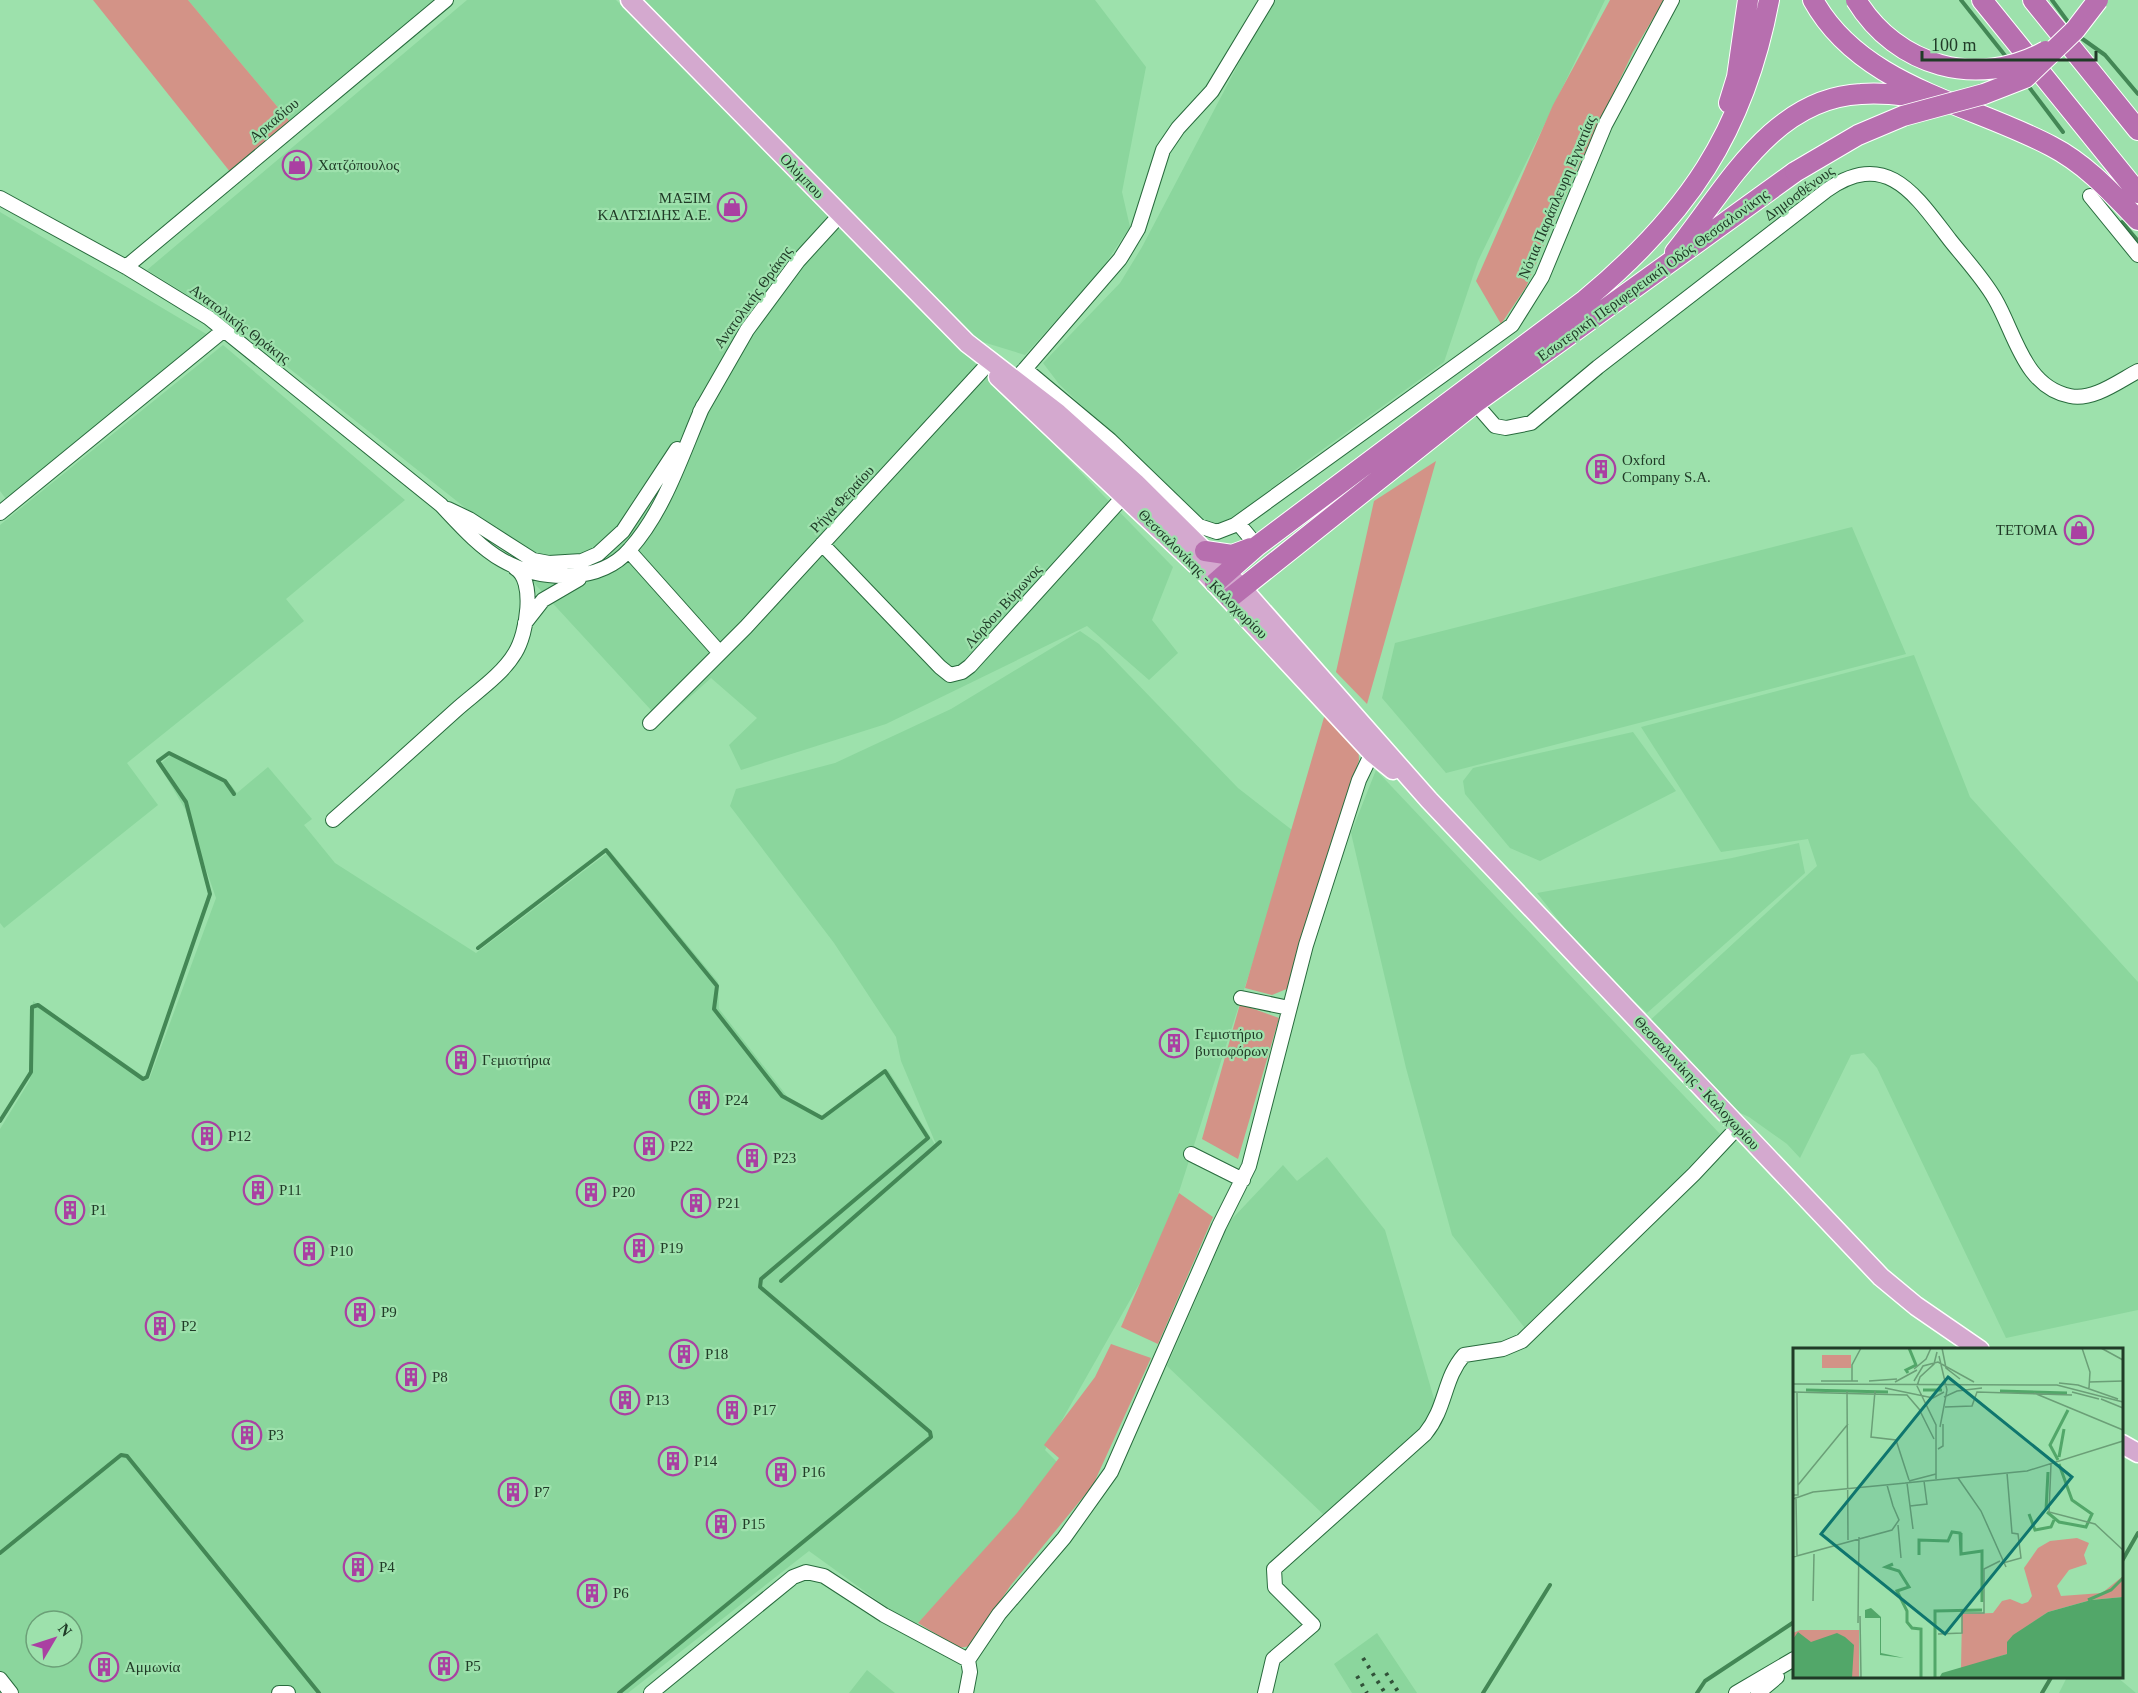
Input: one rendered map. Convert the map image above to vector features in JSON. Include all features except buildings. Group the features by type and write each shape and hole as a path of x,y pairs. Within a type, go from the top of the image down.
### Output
{"highway":[{"name":"Εσωτερική Περιφερειακή Οδός Θεσσαλονίκης","path":"1221,578 1257,546 1585,300 1631,261 1688,196 1739,109 1750,81 1769,0"},
{"path":"1856,0 1879,28 1902,47 1916,57 1948,69 1978,71 2009,66 2058,44"},
{"path":"1982,0 2138,193"},
{"path":"2033,0 2138,130"},
{"name":"Εσωτερική Περιφερειακή Οδός Θεσσαλονίκης","path":"1236,593 1475,403 1644,284 1795,172 1858,135 1903,116 1984,94 2025,78 2075,30 2098,0"},
{"path":"1817,7 1834,32 1857,53 1880,68 1946,102 2053,146 2082,165 2138,220"},
{"path":"1712,156 1737,77 1747,8"},
{"path":"1644,284 1675,252 1752,151 1793,116 1835,98 1858,94 1896,95 1946,102"},
{"path":"1205,551 1233,555 1257,546"}],"main road":[{"name":"Ολύμπου","path":"630,0 975,351"},
{"path":"975,351 1018,380"},
{"name":"Θεσσαλονίκης - Καλοχωρίου","path":"975,351 987,366 1018,380 1136,483 1205,551 1221,578"},
{"name":"Θεσσαλονίκης - Καλοχωρίου","path":"1018,380 1124,496 1221,578 1331,687 1429,800 1881,1277 1916,1306 1977,1348"},
{"name":"Θεσσαλονίκης - Καλοχωρίου","path":"1236,593 1332,710 1368,748 1429,800"},
{"path":"2123,1445 2138,1453"}],"street":[{"name":"Αρκαδίου","path":"126,267 446,0"},
{"path":"1257,546 1238,523 1217,532 1199,526 1110,440 1018,380 1120,260 1138,229 1163,150 1178,128 1212,91 1267,0"},
{"name":"Νότια Παράπλευρη Εγνατίας","path":"1238,523 1512,325 1542,277 1605,125 1672,0"},
{"name":"Δημοσθένους","path":"1475,403 1495,426 1506,428 1531,423 1598,367 1827,190 1851,176 1872,173 1886,176 1914,194 1994,296 2027,364 2044,385 2071,396 2083,396 2096,393 2138,371"},
{"path":"2090,196 2138,255"},
{"name":"Ανατολικής Θράκης","path":"0,198 126,267 224,330 441,505 464,529 502,560 542,574 569,577 588,574 629,551 649,525 703,406"},
{"name":"Ανατολικής Θράκης","path":"441,505 469,519 533,560 582,561 598,554 623,531 703,406 747,330 798,261 840,215"},
{"path":"0,513 224,330"},
{"name":"Ρήγα Φεραίου","path":"651,723 720,653 987,366"},
{"name":"Λόρδου Βύρωνος","path":"822,544 939,667 950,675 962,672 970,666 1124,496"},
{"path":"629,551 720,653"},
{"path":"333,820 515,654 524,624 528,598 525,579 519,571 502,560"},
{"path":"533,560 542,574 543,600"},
{"path":"528,598 542,574 560,562"},
{"path":"524,624 543,600 588,574"},
{"path":"966,1693 970,1672 968,1660 999,1614 1064,1538 1111,1472 1219,1226 1243,1180 1255,1150 1289,1008 1368,748"},
{"path":"1241,998 1289,1008"},
{"path":"1265,1693 1273,1659 1313,1625 1275,1587 1274,1569 1425,1434 1437,1419 1455,1366 1464,1355 1503,1349 1522,1341 1694,1174 1738,1126"},
{"path":"1191,1154 1243,1180"},
{"path":"651,1693 793,1577 806,1572 824,1576 884,1615 968,1660"},
{"path":"1736,1693 1793,1660"},
{"path":"1758,1693 1793,1660"},
{"path":"0,1679 11,1693"},
{"path":"279,1693 288,1693"}],"shaded area":[{"path":"93,0 188,0 291,123 231,173"},
{"path":"188,0 437,0 291,123"},
{"path":"467,0 616,0 840,215 925,312 1173,567 1152,620 1178,653 1149,680 1087,626 886,724 741,770 729,745 757,718 711,678 662,722 463,506 227,319 147,270"},
{"path":"637,0 1095,0 1146,67 1122,192 1130,227 1101,270 1025,355 973,339"},
{"path":"1272,0 1605,0 1478,261 1444,362 1308,460 1232,519 1223,525 1213,524 1201,518 1059,384 1043,363 1120,283 1142,247"},
{"path":"1610,0 1664,0 1633,52 1571,182 1526,287 1501,324 1476,281 1553,105"},
{"path":"0,212 208,335 6,499 0,491"},
{"path":"223,345 405,500 286,599 304,621 127,763 158,805 4,928 0,923 0,525"},
{"path":"1436,461 1367,704 1336,672 1374,501"},
{"path":"1852,527 1906,654 1446,773 1382,698 1395,643"},
{"path":"1080,631 1099,644 1238,788 1292,830 1279,881 1168,1226 1146,1272 1045,1450 1064,1469 914,1627 809,1551 628,1693 0,1693 0,1129 30,1080 33,1001 149,1080 216,898 185,809 159,765 173,753 231,785 237,793 268,767 312,819 304,825 335,863 476,953 610,851 718,982 719,1009 790,1100 824,1117 888,1070 938,1149 901,1061 896,1037 834,943 730,806 736,789 835,763 951,709"},
{"path":"1914,655 1970,797 2138,982 2138,1310 2006,1338 1877,1068 1864,1053 1851,1055 1800,1158 1787,1144 1749,1117 1725,1106 1645,1025 1817,866 1808,839 1721,852 1641,727"},
{"path":"1325,714 1358,743 1359,760 1289,988 1272,995 1245,988"},
{"path":"1633,732 1676,791 1540,861 1510,848 1465,794 1463,781 1473,768"},
{"path":"1376,770 1720,1134 1531,1336 1452,1235 1406,1068 1351,833"},
{"path":"1799,843 1805,873 1647,1013 1588,958 1537,893 1732,858"},
{"path":"1240,1004 1279,1018 1238,1159 1202,1139"},
{"path":"1327,1157 1385,1230 1437,1409 1427,1424 1324,1515 1167,1366 1230,1221 1283,1165 1297,1181"},
{"path":"1179,1193 1213,1217 1158,1344 1121,1327"},
{"path":"1111,1344 1151,1358 1093,1485 1011,1585 970,1646 959,1648 918,1623 1017,1513 1059,1458 1044,1445 1095,1377"},
{"path":"1377,1633 1417,1693 1352,1693 1334,1664"},
{"path":"867,1670 895,1693 849,1693"},
{"path":"2066,1678 2118,1678 2136,1693 2059,1693"}],"waterway":[{"path":"1961,0 2007,58"},
{"path":"2052,0 2071,26"},
{"path":"2077,35 2105,55 2138,94"},
{"path":"2026,83 2063,132"},
{"path":"2122,222 2138,241"},
{"path":"0,1121 31,1072 32,1007 38,1005 143,1079 147,1077 210,894 186,802 158,761 169,753 225,781 234,794"},
{"path":"478,948 606,850 717,986 714,1009 782,1096 822,1118 885,1071 928,1138 761,1279 760,1287 930,1432 931,1437 619,1693"},
{"path":"781,1281 940,1142"},
{"path":"0,1553 121,1455 127,1456 319,1693"},
{"path":"2123,1559 2138,1533"},
{"path":"1483,1693 1550,1585"},
{"path":"1697,1693 1705,1681 1793,1623"},
{"path":"2042,1693 2051,1678"}],"railway":[{"path":"1363,1658 1385,1693"},
{"path":"1386,1673 1399,1693"},
{"path":"1357,1676 1367,1693"}],"place":[{"name":"Χατζόπουλος","path":"297,165"},
{"name":"ΜΑΞΙΜ ΚΑΛΤΣΙΔΗΣ Α.Ε.","path":"732,207"},
{"name":"Oxford Company S.A.","path":"1601,469"},
{"name":"TETOMA","path":"2079,530"},
{"name":"Γεμιστήριο βυτιοφόρων","path":"1174,1043"},
{"name":"Γεμιστήρια","path":"461,1060"},
{"name":"P24","path":"704,1100"},
{"name":"P12","path":"207,1136"},
{"name":"P22","path":"649,1146"},
{"name":"P23","path":"752,1158"},
{"name":"P11","path":"258,1190"},
{"name":"P20","path":"591,1192"},
{"name":"P21","path":"696,1203"},
{"name":"P1","path":"70,1210"},
{"name":"P19","path":"639,1248"},
{"name":"P10","path":"309,1251"},
{"name":"P9","path":"360,1312"},
{"name":"P2","path":"160,1326"},
{"name":"P18","path":"684,1354"},
{"name":"P8","path":"411,1377"},
{"name":"P13","path":"625,1400"},
{"name":"P17","path":"732,1410"},
{"name":"P3","path":"247,1435"},
{"name":"P14","path":"673,1461"},
{"name":"P16","path":"781,1472"},
{"name":"P7","path":"513,1492"},
{"name":"P15","path":"721,1524"},
{"name":"P4","path":"358,1567"},
{"name":"P6","path":"592,1593"},
{"name":"P5","path":"444,1666"},
{"name":"Αμμωνία","path":"104,1667"}]}
